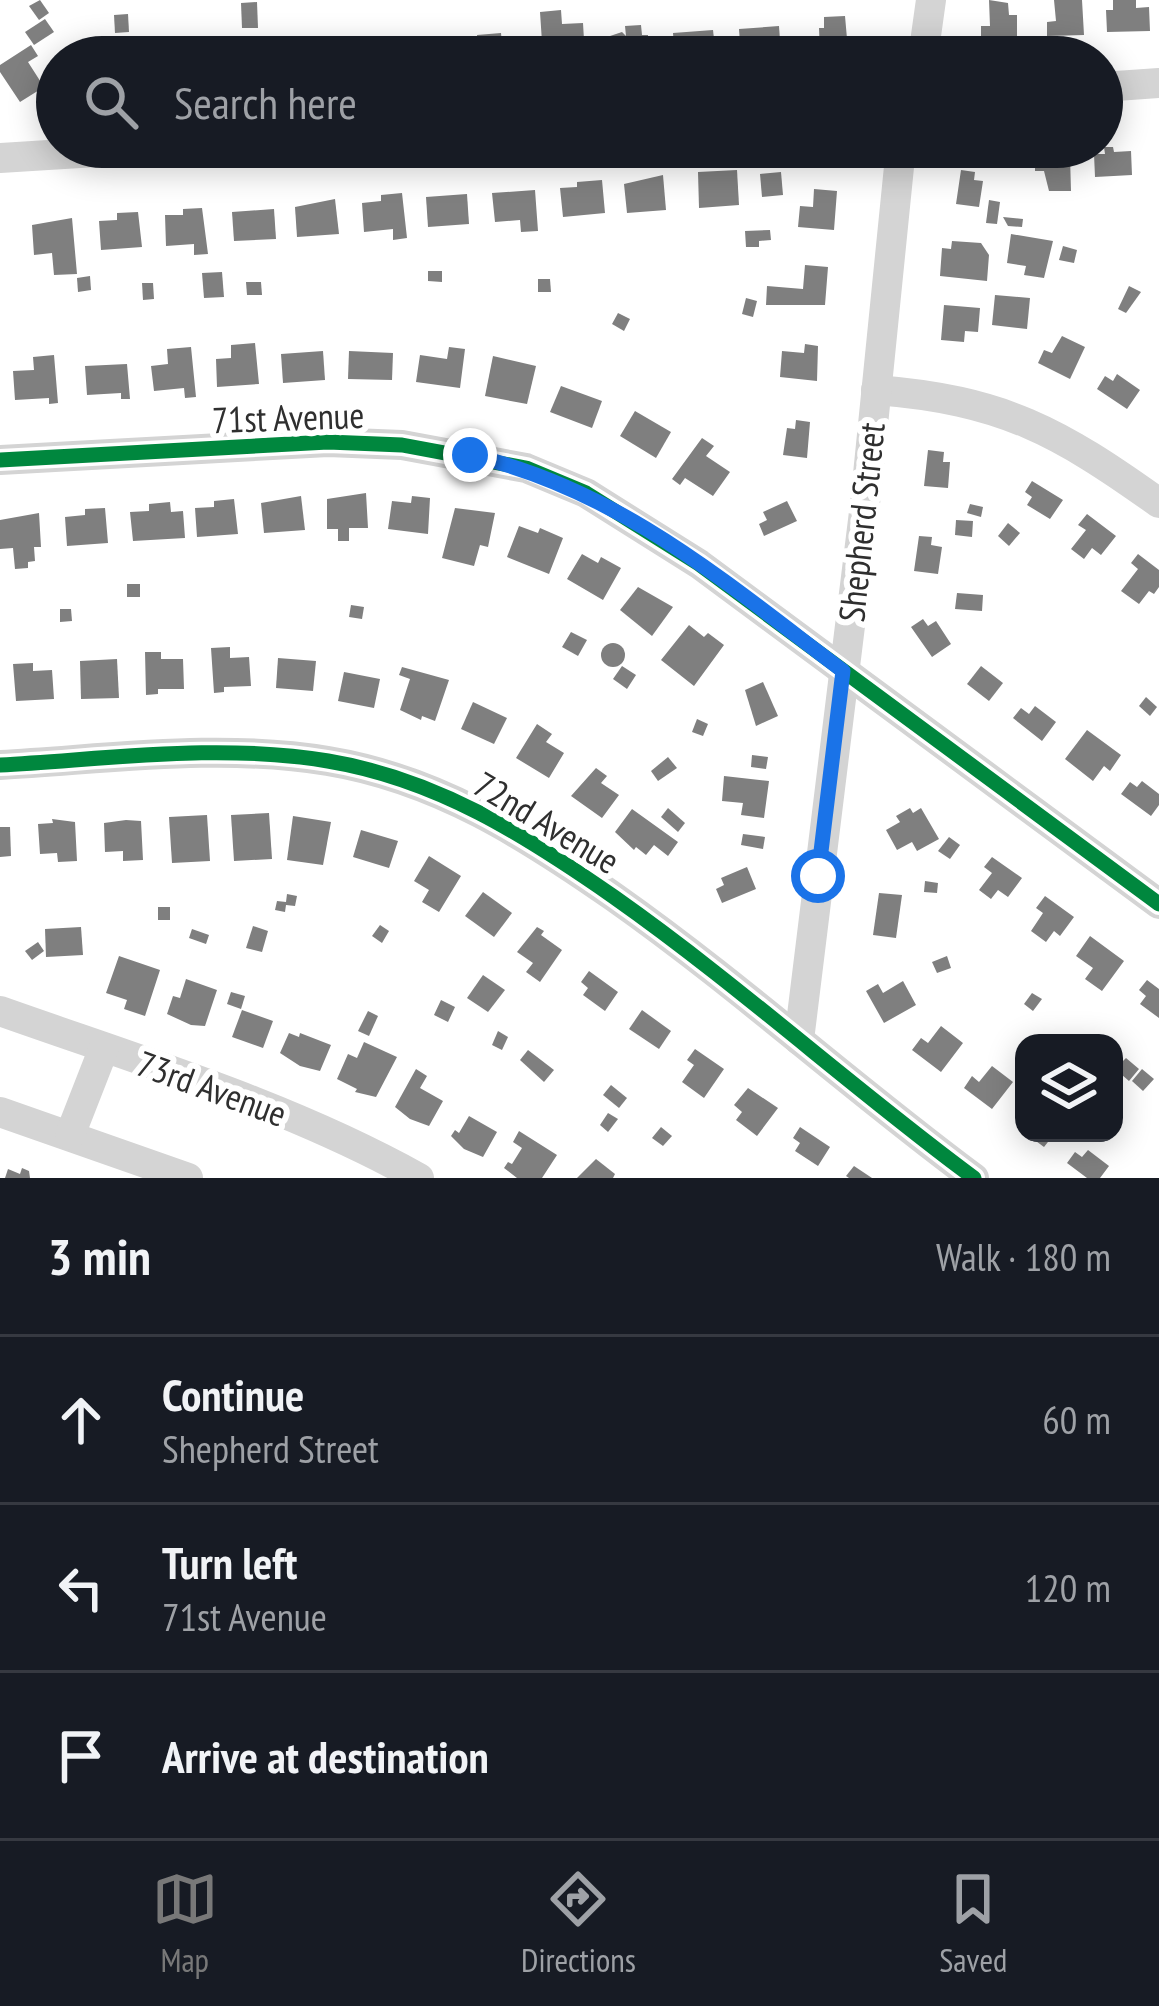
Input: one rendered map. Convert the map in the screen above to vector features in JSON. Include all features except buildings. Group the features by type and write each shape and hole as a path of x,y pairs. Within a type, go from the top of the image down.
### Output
{"street":[{"path":"926,36 932,0"},
{"path":"1123,86 1159,83"},
{"path":"0,158 36,156"},
{"name":"Shepherd Street","path":"800,1040 899,168"},
{"path":"876,390 960,399 1010,413 1067,440 1159,503"},
{"name":"71st Avenue","path":"0,460 328,442 402,445 526,468 586,493 644,526 1159,904"},
{"name":"72nd Avenue","path":"0,765 188,753 270,753 401,777 518,831 656,926 974,1178"},
{"name":"73rd Avenue","path":"0,1011 298,1119 419,1178"},
{"path":"70,1135 104,1048"},
{"path":"0,1112 188,1178"}],"cycle path":[{"path":"0,460 328,442 402,445 526,468 586,493 699,564 1159,904"},
{"path":"0,765 247,753 368,769 443,796 513,831 614,897 974,1178"}],"route":[{"path":"470,455 526,468 586,493 644,526 843,671 818,876"}]}
